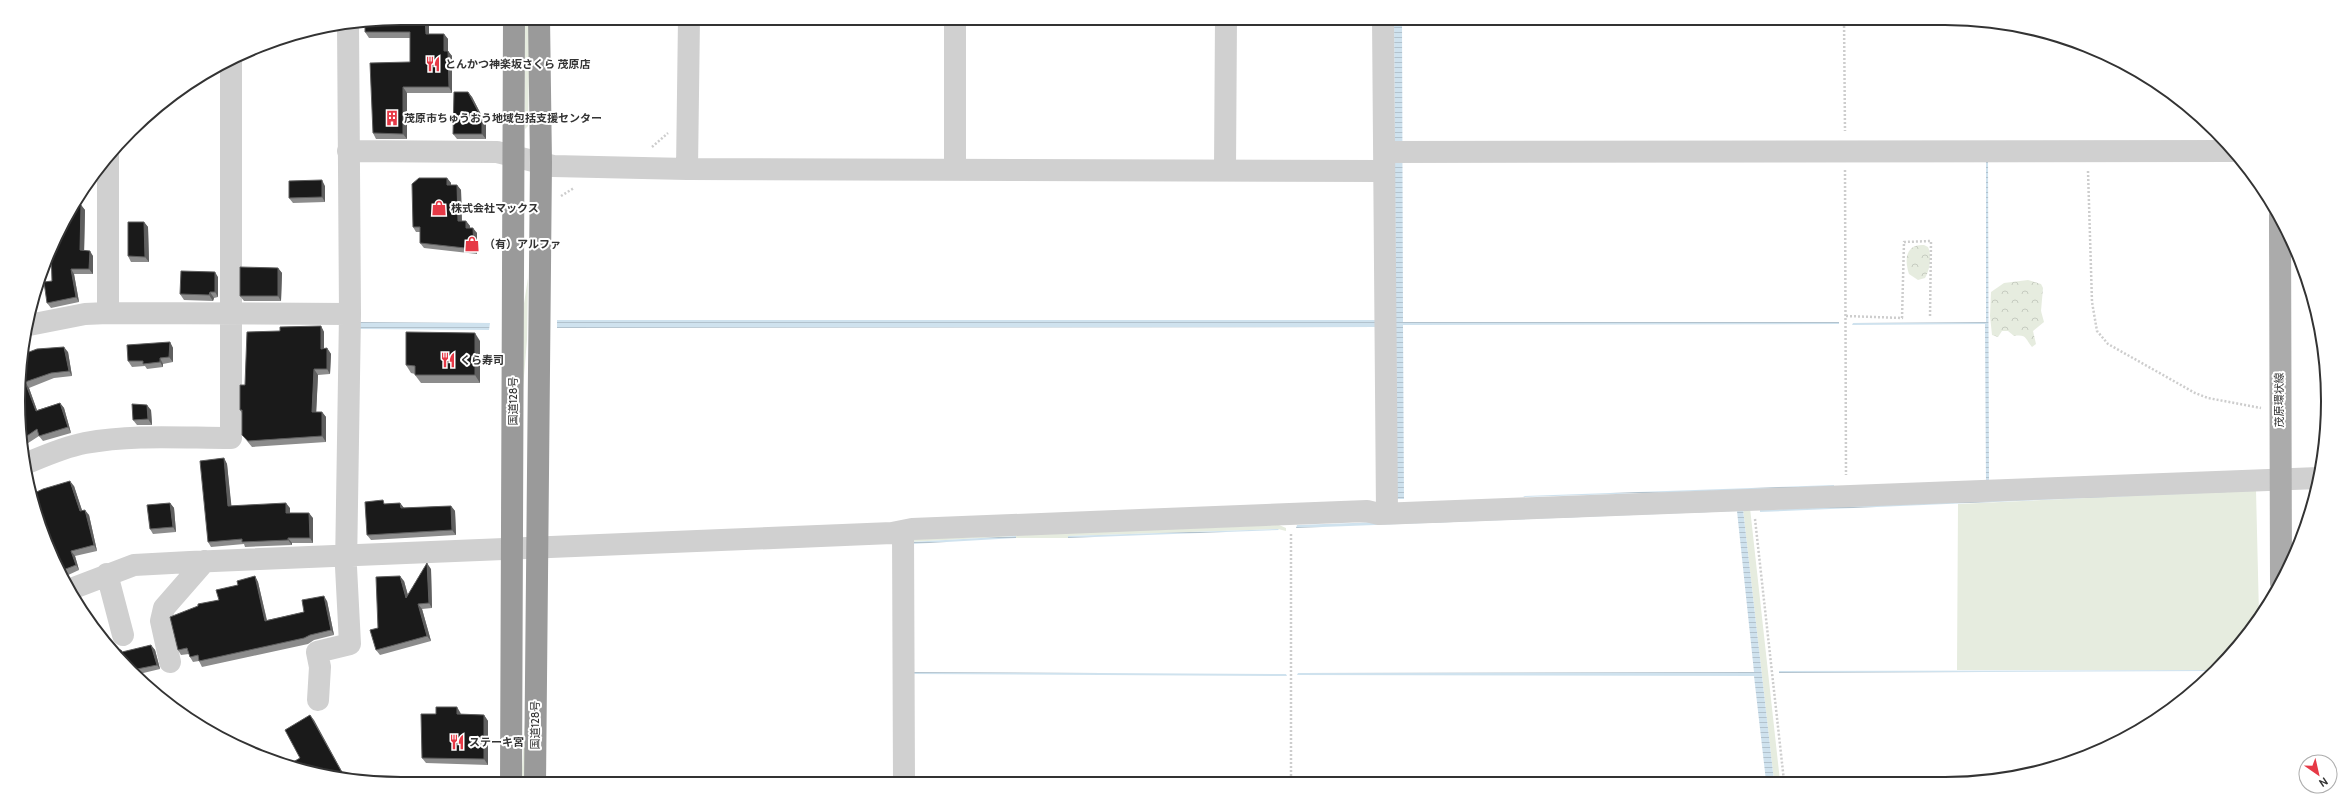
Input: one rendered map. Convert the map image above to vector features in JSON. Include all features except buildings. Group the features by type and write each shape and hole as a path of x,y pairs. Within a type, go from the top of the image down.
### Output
{"highway":[{"name":"国道128号","path":"511,777 514,25"},
{"name":"国道128号","path":"535,777 536,547 541,163 539,25"}],"main road":[{"name":"茂原環状線","path":"2280,231 2279,478 2281,570"}],"street":[{"path":"687,168 689,25"},
{"path":"955,25 955,169"},
{"path":"1225,169 1226,25"},
{"path":"1384,25 1388,513"},
{"path":"318,700 320,667 317,652 350,644 346,567 348,556 350,314 348,29"},
{"path":"30,462 52,452 85,443 142,438 231,438 231,66"},
{"path":"348,151 497,152 514,155 553,166 955,169 1225,169 1384,162 1845,152 2226,151"},
{"path":"108,166 108,313"},
{"path":"33,324 85,314 108,313 231,315 350,314"},
{"path":"74,588 134,565 205,561 513,549 903,531 912,529 1367,511 1388,513 1753,501 2279,478 2313,478"},
{"path":"903,531 904,777"},
{"path":"170,662 160,621 164,608 205,561"},
{"path":"107,574 123,635"}],"path":[{"path":"1844,25 1846,497"},
{"path":"650,148 671,130"},
{"path":"2088,152 2092,302 2100,335 2108,344 2195,393 2236,404 2279,410"},
{"path":"1846,316 1902,318 1904,242 1931,240 1930,317"},
{"path":"1753,501 1784,777"},
{"path":"1291,514 1292,777"}],"green space":[{"path":"524,25 530,25 528,126 525,129"},
{"path":"1924,245 1928,247 1929,250 1929,267 1925,278 1918,280 1909,274 1907,268 1907,258 1913,247"},
{"path":"528,278 527,340 523,388 523,310"},
{"path":"2028,280 2041,284 2043,288 2041,311 2044,322 2033,331 2036,344 2032,347 2024,336 2014,336 2008,331 2002,331 1998,337 1992,335 1990,316 1991,292 2004,283"},
{"path":"2256,490 2259,609 2228,649 2208,670 1957,670 1958,504"},
{"path":"1750,508 1780,777 1774,777 1743,509"},
{"path":"1279,525 1286,528 1286,531 1278,529 1069,536 1068,538 1016,538 1016,536 910,542 912,539"},
{"path":"526,707 526,777 521,777"}],"water":[{"path":"1394,25 1402,25 1403,322 1839,322 1839,324 1403,325 1404,499 1397,499"},
{"path":"1988,160 1989,483 1986,483 1985,324 1852,325 1853,323 1986,322 1986,162"},
{"path":"557,320 1379,320 1379,327 557,328"},
{"path":"360,322 490,323 489,330 360,329"},
{"path":"1834,485 1834,487 1523,497 1525,496"},
{"path":"2251,489 2251,491 1760,512 1760,510"},
{"path":"1743,509 1774,777 1766,777 1754,676 1297,675 1298,673 1754,672 1737,511 1296,528 1297,525"},
{"path":"1279,530 1068,538 1068,536"},
{"path":"1016,536 1016,538 912,544 912,672 1286,674 1287,676 912,674 910,542"},
{"path":"2208,670 1779,673 1779,671"}],"place":[{"name":"とんかつ神楽坂さくら 茂原店","path":"433,64"},
{"name":"茂原市ちゅうおう地域包括支援センター","path":"392,118"},
{"name":"株式会社マックス","path":"439,208"},
{"name":"（有）アルファ","path":"472,244"},
{"name":"くら寿司","path":"448,360"},
{"name":"ステーキ宮","path":"457,742"}]}
